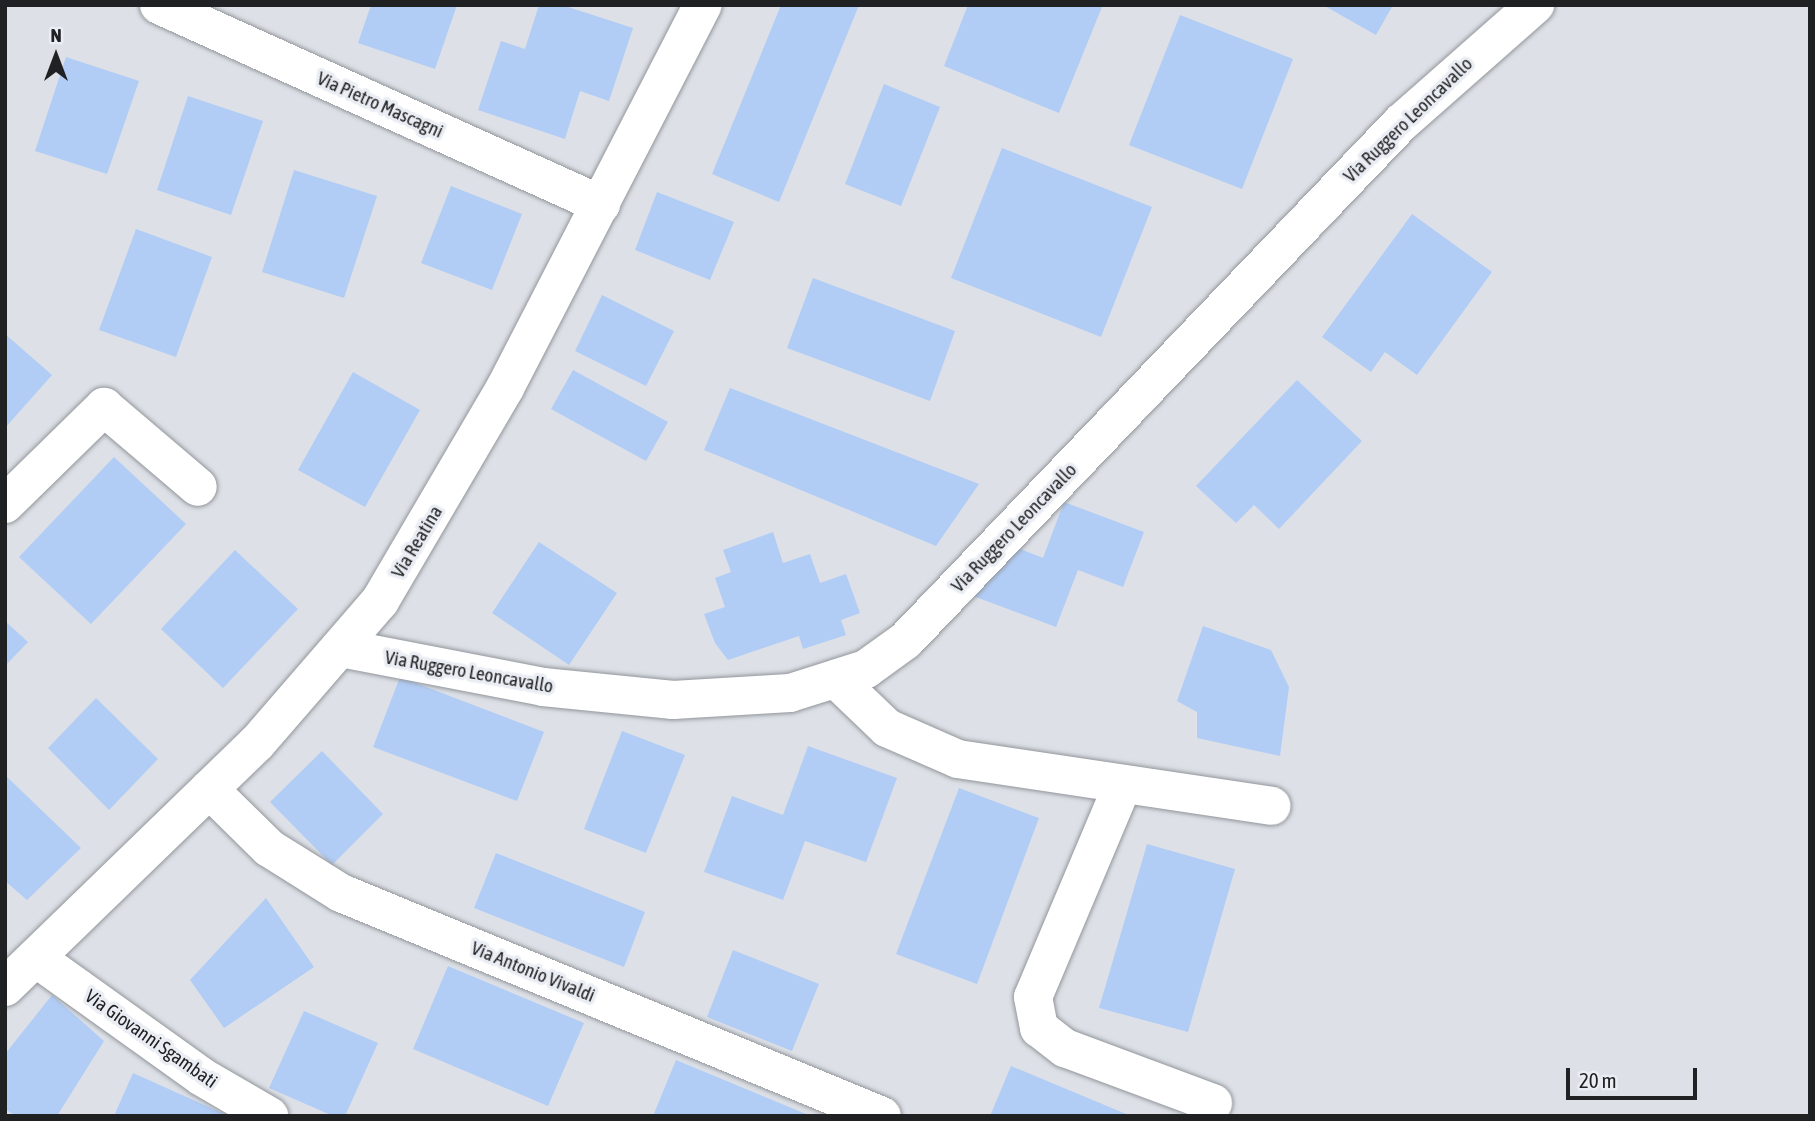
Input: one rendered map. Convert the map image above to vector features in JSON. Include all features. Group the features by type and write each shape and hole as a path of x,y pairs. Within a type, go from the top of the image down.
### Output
{"street":[{"name":"Via Pietro Mascagni","path":"159,5 601,205"},
{"name":"Via Reatina","path":"5,987 293,704 341,648 406,563 505,388 703,5"},
{"name":"Via Ruggero Leoncavallo","path":"341,648 518,683 673,700 754,698 838,681 879,662 906,640 1401,123 1535,5"},
{"path":"5,504 104,407 198,487"},
{"path":"838,681 887,728 938,754 1271,806"},
{"path":"1123,784 1033,997 1039,1028 1065,1048 1213,1104"},
{"name":"Via Antonio Vivaldi","path":"209,789 269,848 341,893 882,1116"},
{"name":"Via Giovanni Sgambati","path":"36,958 202,1077 269,1116"}],"building":[{"path":"371,5 457,5 435,69 358,43"},
{"path":"539,5 562,5 633,28 609,101 580,91 565,139 478,110 501,41 525,49"},
{"path":"781,5 859,5 779,202 712,174"},
{"path":"968,5 1102,7 1059,113 944,66"},
{"path":"1323,5 1393,5 1376,35"},
{"path":"1180,15 1293,59 1242,189 1129,145"},
{"path":"66,57 139,81 107,174 35,151"},
{"path":"884,84 940,107 901,206 845,184"},
{"path":"188,96 263,121 231,215 157,190"},
{"path":"1002,148 1152,207 1101,337 951,278"},
{"path":"294,170 377,196 344,298 262,272"},
{"path":"451,186 522,214 492,290 421,263"},
{"path":"657,192 734,222 710,280 635,250"},
{"path":"1412,214 1492,272 1417,375 1385,352 1371,372 1322,337"},
{"path":"136,229 212,257 176,357 99,330"},
{"path":"813,278 955,331 930,401 787,348"},
{"path":"602,295 674,331 646,386 575,351"},
{"path":"5,334 52,375 5,428"},
{"path":"573,370 668,422 646,461 551,409"},
{"path":"353,372 420,410 365,507 298,470"},
{"path":"1297,380 1362,441 1279,529 1254,505 1236,523 1196,486"},
{"path":"730,388 979,484 936,546 704,450"},
{"path":"114,457 186,524 91,624 19,557"},
{"path":"1064,502 1144,532 1123,587 1078,570 1056,627 973,596 1013,546 1043,558"},
{"path":"773,532 783,563 810,554 820,583 846,574 860,613 841,620 846,635 803,649 799,636 728,660 715,643 704,614 725,607 715,578 731,572 723,550"},
{"path":"539,542 617,593 569,665 492,613"},
{"path":"235,550 298,609 223,688 161,629"},
{"path":"5,621 28,642 5,666"},
{"path":"1203,626 1271,650 1289,687 1280,756 1197,738 1197,712 1177,701"},
{"path":"400,677 544,732 517,801 373,747"},
{"path":"96,698 158,759 109,810 48,748"},
{"path":"622,731 685,755 646,853 584,829"},
{"path":"808,746 897,778 866,862 805,841 783,900 704,872 732,796 783,815"},
{"path":"322,751 383,814 332,865 270,802"},
{"path":"5,775 81,848 27,900 5,881"},
{"path":"959,788 1039,818 977,984 896,954"},
{"path":"1147,844 1235,869 1188,1032 1099,1008"},
{"path":"496,853 645,912 624,967 474,908"},
{"path":"266,898 314,967 224,1028 190,980"},
{"path":"733,950 819,984 792,1051 707,1017"},
{"path":"448,966 584,1023 548,1106 413,1049"},
{"path":"52,995 104,1041 57,1116 16,1116 5,1109 5,1054"},
{"path":"304,1011 378,1043 345,1116 333,1116 269,1088"},
{"path":"676,1060 811,1116 653,1116"},
{"path":"1011,1066 1131,1116 990,1116"},
{"path":"133,1073 229,1116 114,1116"}]}
